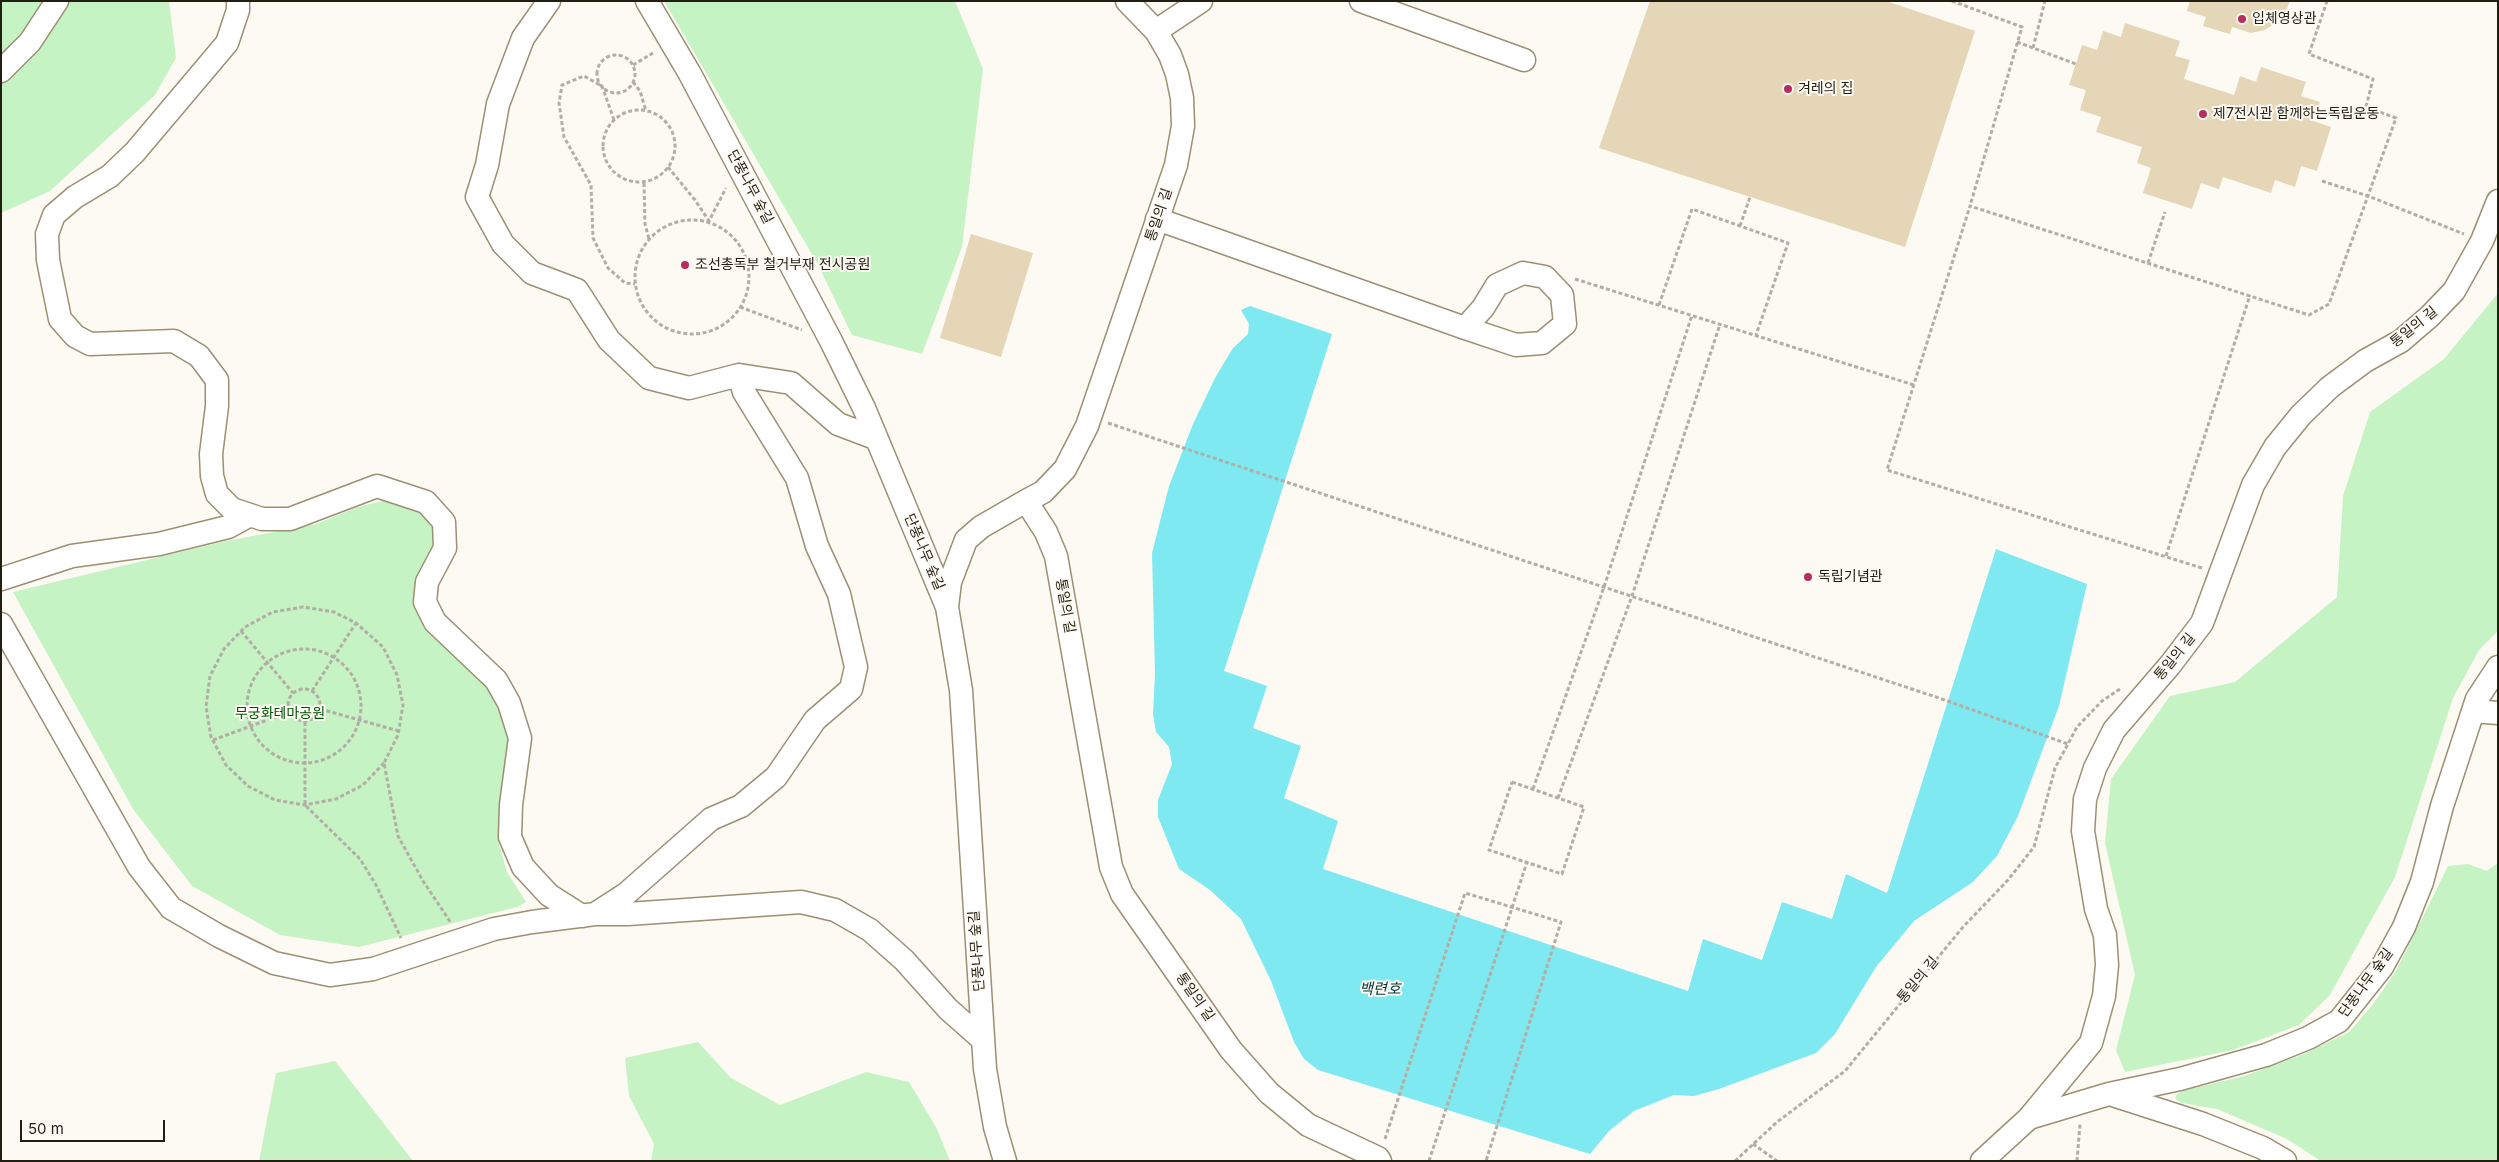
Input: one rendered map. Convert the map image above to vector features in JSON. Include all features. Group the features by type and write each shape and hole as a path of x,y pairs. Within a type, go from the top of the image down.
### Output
{"street":[{"path":"1,71 30,42 57,1"},
{"path":"238,1 238,10 227,43 135,152 110,176 75,197 54,215 47,234 48,260 60,319 75,336 90,344 174,340 199,356 217,380 217,406 211,454 212,476 218,494 232,509 262,519 290,519 377,486 426,502 444,522 445,548 427,582 425,602 435,622 496,680 509,704 520,738 510,837 523,867 549,896 588,915"},
{"path":"549,1 523,38 498,104 487,165 477,196 503,244 532,273 578,290 610,340 649,378 688,388 739,375 791,383 838,424 875,438"},
{"name":"단풍나무 숲길","path":"647,1 739,166 831,341 864,408 946,607 961,690 965,779 988,1097 1005,1161"},
{"name":"통일의 길","path":"1127,1 1156,31 1170,55 1178,74 1182,98 1183,126 1176,165 1090,417 1065,469 1043,492 1026,501 1046,532 1056,556 1111,867 1122,894 1232,1050 1269,1093 1308,1125 1379,1159"},
{"path":"1156,31 1201,1"},
{"path":"1361,1 1524,60"},
{"name":"통일의 길","path":"2149,688 2202,623 2253,485 2275,447 2301,415 2330,387 2365,362 2401,341 2430,316 2454,291 2482,242 2498,202"},
{"path":"1158,219 1465,328"},
{"path":"588,915 626,894 711,819 741,806 776,777 815,720 851,688 856,667 839,594 818,546 797,478 744,392 739,375"},
{"path":"946,607 950,582 966,540 981,527 1026,501"},
{"path":"1,579 72,556 159,544 228,527 250,515"},
{"path":"1,624 139,867 170,908 219,936 274,963 330,975 373,969 494,930 588,915 801,902 835,910 870,930 904,960 948,1009 983,1040"},
{"name":"단풍나무 숲길","path":"1982,1161 2029,1118 2109,1094 2180,1079 2266,1055 2308,1038 2339,1021 2382,967 2404,927 2422,882 2442,806 2477,699 2498,667"},
{"path":"2029,1118 2091,1043 2101,1005 2107,966 2105,935 2096,909 2088,871 2083,831 2085,799 2095,768 2114,730 2149,688"},
{"path":"2473,711 2498,713"},
{"path":"2109,1094 2203,1124 2263,1148 2285,1161"}],"path":[{"path":"1952,1 2022,27 1970,206 1887,470 2221,574"},
{"path":"2033,48 2046,1"},
{"path":"1970,206 2309,314 2329,304 2396,118 2366,107 2373,79 2309,54 2327,1"},
{"path":"2017,42 2076,64"},
{"path":"614,120 602,86 597,74 598,67 602,62 612,55 619,55 630,60 635,71 630,88 619,92 607,90 602,86 584,76 562,85 559,103 564,137 591,185 593,238 608,268 624,283 635,284"},
{"path":"633,82 640,91 646,111"},
{"path":"646,111 661,118 672,131 675,144 674,156 668,168 660,176 644,183 624,180 613,173 606,162 603,140 614,120 629,112 646,111"},
{"path":"709,221 739,166"},
{"path":"668,168 695,200 709,221"},
{"path":"2322,181 2368,196 2482,242"},
{"path":"644,183 645,224 649,239"},
{"path":"1740,226 1750,197"},
{"path":"1659,305 1692,209 1788,243 1756,336"},
{"path":"2148,263 2165,212"},
{"path":"690,219 709,221 726,229 739,243 748,260 750,279 746,298 722,326 704,333 685,334 667,328 652,317 640,302 635,284 636,264 643,247 655,232 671,222 690,219"},
{"path":"1570,277 1914,385"},
{"path":"2166,556 2250,295"},
{"path":"740,307 831,341"},
{"path":"1533,789 1604,587 1692,315"},
{"path":"1558,798 1632,596 1720,324"},
{"path":"1090,417 1939,698 2068,744"},
{"path":"303,607 334,612 356,623 383,647 397,674 403,705 399,731 384,763 363,785 336,800 305,804 275,800 248,786 226,765 213,740 206,707 210,676 224,649 245,626 273,612 303,607"},
{"path":"312,691 356,623"},
{"path":"241,631 293,693"},
{"path":"300,649 317,650 334,658 347,669 357,685 361,702 359,720 352,737 340,751 324,760 305,763 288,761 272,753 259,741 251,726 247,709 249,692 256,676 267,662 282,653 300,649"},
{"name":"통일의 길","path":"1735,1161 1777,1122 1845,1071 1962,927 2008,880 2034,847 2055,768 2076,727 2102,701 2128,684 2144,684 2149,688"},
{"path":"302,689 312,691 319,699 320,709 315,718 305,722 296,720 289,712 288,702 293,693 302,689"},
{"path":"320,709 399,731"},
{"path":"213,740 289,712"},
{"path":"305,722 305,804 360,859 376,885 410,957"},
{"path":"384,763 398,836 423,881 463,940"},
{"path":"1512,782 1533,789 1584,806 1562,874 1489,850 1512,782"},
{"path":"1429,1161 1527,862"},
{"path":"1379,1159 1465,893 1561,922 1486,1161"},
{"path":"2077,1161 2083,1102"},
{"path":"1753,1144 1777,1161"}],"green space":[{"path":"1,1 169,1 176,58 155,95 50,191 1,213"},
{"path":"664,1 955,1 983,69 962,247 922,354 852,335 817,263"},
{"path":"2498,293 2498,631 2479,650 2453,698 2395,877 2330,995 2299,1025 2233,1050 2125,1072 2116,1050 2135,975 2105,843 2111,779 2170,696 2235,682 2337,597 2343,496 2370,412 2444,359"},
{"name":"무궁화테마공원","path":"386,500 423,513 436,533 418,593 495,694 512,745 498,841 507,872 526,902 517,907 359,947 280,935 192,886 133,809 13,592 226,541 316,524 358,507"},
{"path":"2498,863 2498,1161 2321,1161 2287,1139 2217,1109 2181,1103 2175,1098 2177,1094 2186,1090 2244,1076 2304,1054 2349,1032 2371,1007 2396,971 2448,866 2468,864 2487,871"},
{"path":"698,1042 731,1078 780,1105 866,1072 909,1082 937,1129 950,1161 651,1161 654,1144 629,1096 625,1058"},
{"path":"335,1061 413,1161 259,1161 276,1073"}],"water":[{"name":"백련호","path":"1250,306 1332,334 1224,671 1267,686 1253,728 1301,746 1284,798 1338,821 1323,869 1688,991 1703,939 1762,960 1782,902 1832,919 1846,874 1887,893 1996,549 2087,584 2059,706 2018,816 1997,856 1973,882 1914,921 1876,967 1835,1034 1816,1053 1719,1089 1694,1096 1674,1095 1634,1111 1609,1131 1590,1154 1318,1070 1304,1059 1294,1042 1271,981 1241,919 1210,890 1179,869 1158,817 1158,800 1172,764 1169,747 1156,732 1153,714 1155,674 1152,553 1169,486 1193,424 1215,378 1233,348 1248,334 1249,324 1241,310"}],"building":[{"name":"겨레의 집","path":"1650,1 1886,1 1975,31 1905,247 1599,148"},
{"name":"입체영상관","path":"2190,1 2290,1 2286,11 2277,22 2265,30 2251,33 2232,27 2230,34 2203,26 2206,17 2187,11"},
{"name":"제7전시관 함께하는독립운동","path":"2125,23 2180,41 2175,56 2190,60 2184,79 2234,95 2240,76 2256,82 2261,67 2306,82 2301,96 2320,102 2313,121 2331,127 2317,171 2301,166 2295,187 2275,180 2271,193 2223,177 2219,189 2201,183 2192,209 2143,193 2151,168 2137,163 2142,147 2096,132 2101,117 2080,110 2086,90 2069,85 2082,45 2097,50 2103,31 2121,37"},
{"path":"971,234 1033,253 1001,357 940,338"}],"place":[{"name":"입체영상관","path":"2242,19"},
{"name":"겨레의 집","path":"1788,89"},
{"name":"제7전시관 함께하는독립운동","path":"2203,114"},
{"name":"조선총독부 철거부재 전시공원","path":"685,265"},
{"name":"독립기념관","path":"1808,577"}]}
